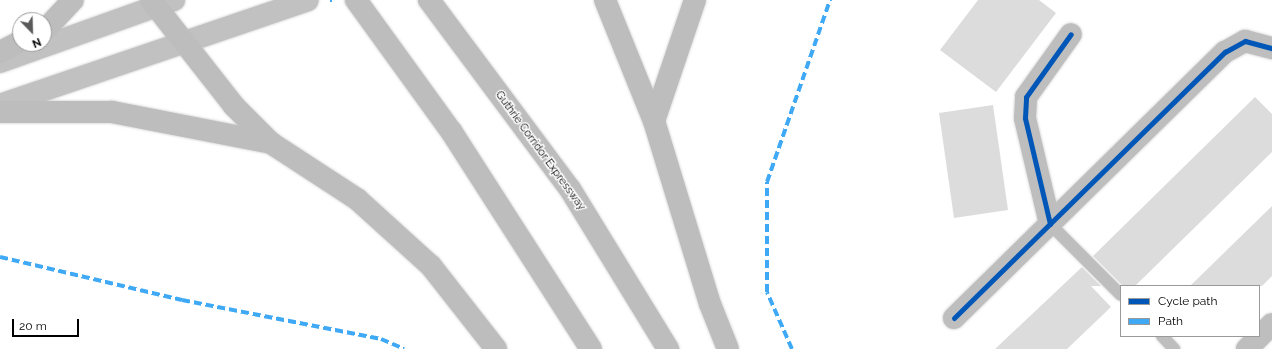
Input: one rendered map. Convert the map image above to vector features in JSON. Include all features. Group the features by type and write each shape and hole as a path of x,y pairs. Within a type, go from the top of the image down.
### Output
{"highway":[{"path":"52,23 74,0"},
{"path":"356,0 455,137 591,349"},
{"name":"Guthrie Corridor Expressway","path":"429,0 570,188 668,349"},
{"path":"605,0 654,121 710,304 728,349"},
{"path":"654,121 695,0"},
{"path":"160,2 184,44 234,106 271,142 358,199 431,266 496,349"},
{"path":"0,52 12,46"},
{"path":"0,112 112,112 271,142"}],"main road":[{"path":"0,104 184,44 308,0"},
{"path":"0,62 160,2"}],"street":[{"path":"1050,224 1025,118 1026,97 1071,34"},
{"path":"954,318 1225,52 1245,41 1272,48"},
{"path":"1260,336 1272,324"},
{"path":"1247,349 1259,337"}],"lane":[{"path":"1050,224 1120,294"},
{"path":"1163,337 1174,349"}],"building":[{"path":"978,0 1039,0 1056,13 996,92 940,50"},
{"path":"1255,97 1272,114 1272,152 1136,285 1122,285 1093,256"},
{"path":"993,105 1008,210 954,218 939,113"},
{"path":"1272,206 1272,276 1262,286 1191,285"},
{"path":"1082,267 1101,286 1091,286 1111,307 1067,349 995,349"}],"marked path":[{"path":"792,349 767,292 767,182 830,0"},
{"path":"0,257 182,300 381,339 404,349"}],"cycle path":[{"path":"1050,224 1025,118 1026,97 1071,34"},
{"path":"954,318 1225,52 1245,41 1272,48"}]}
